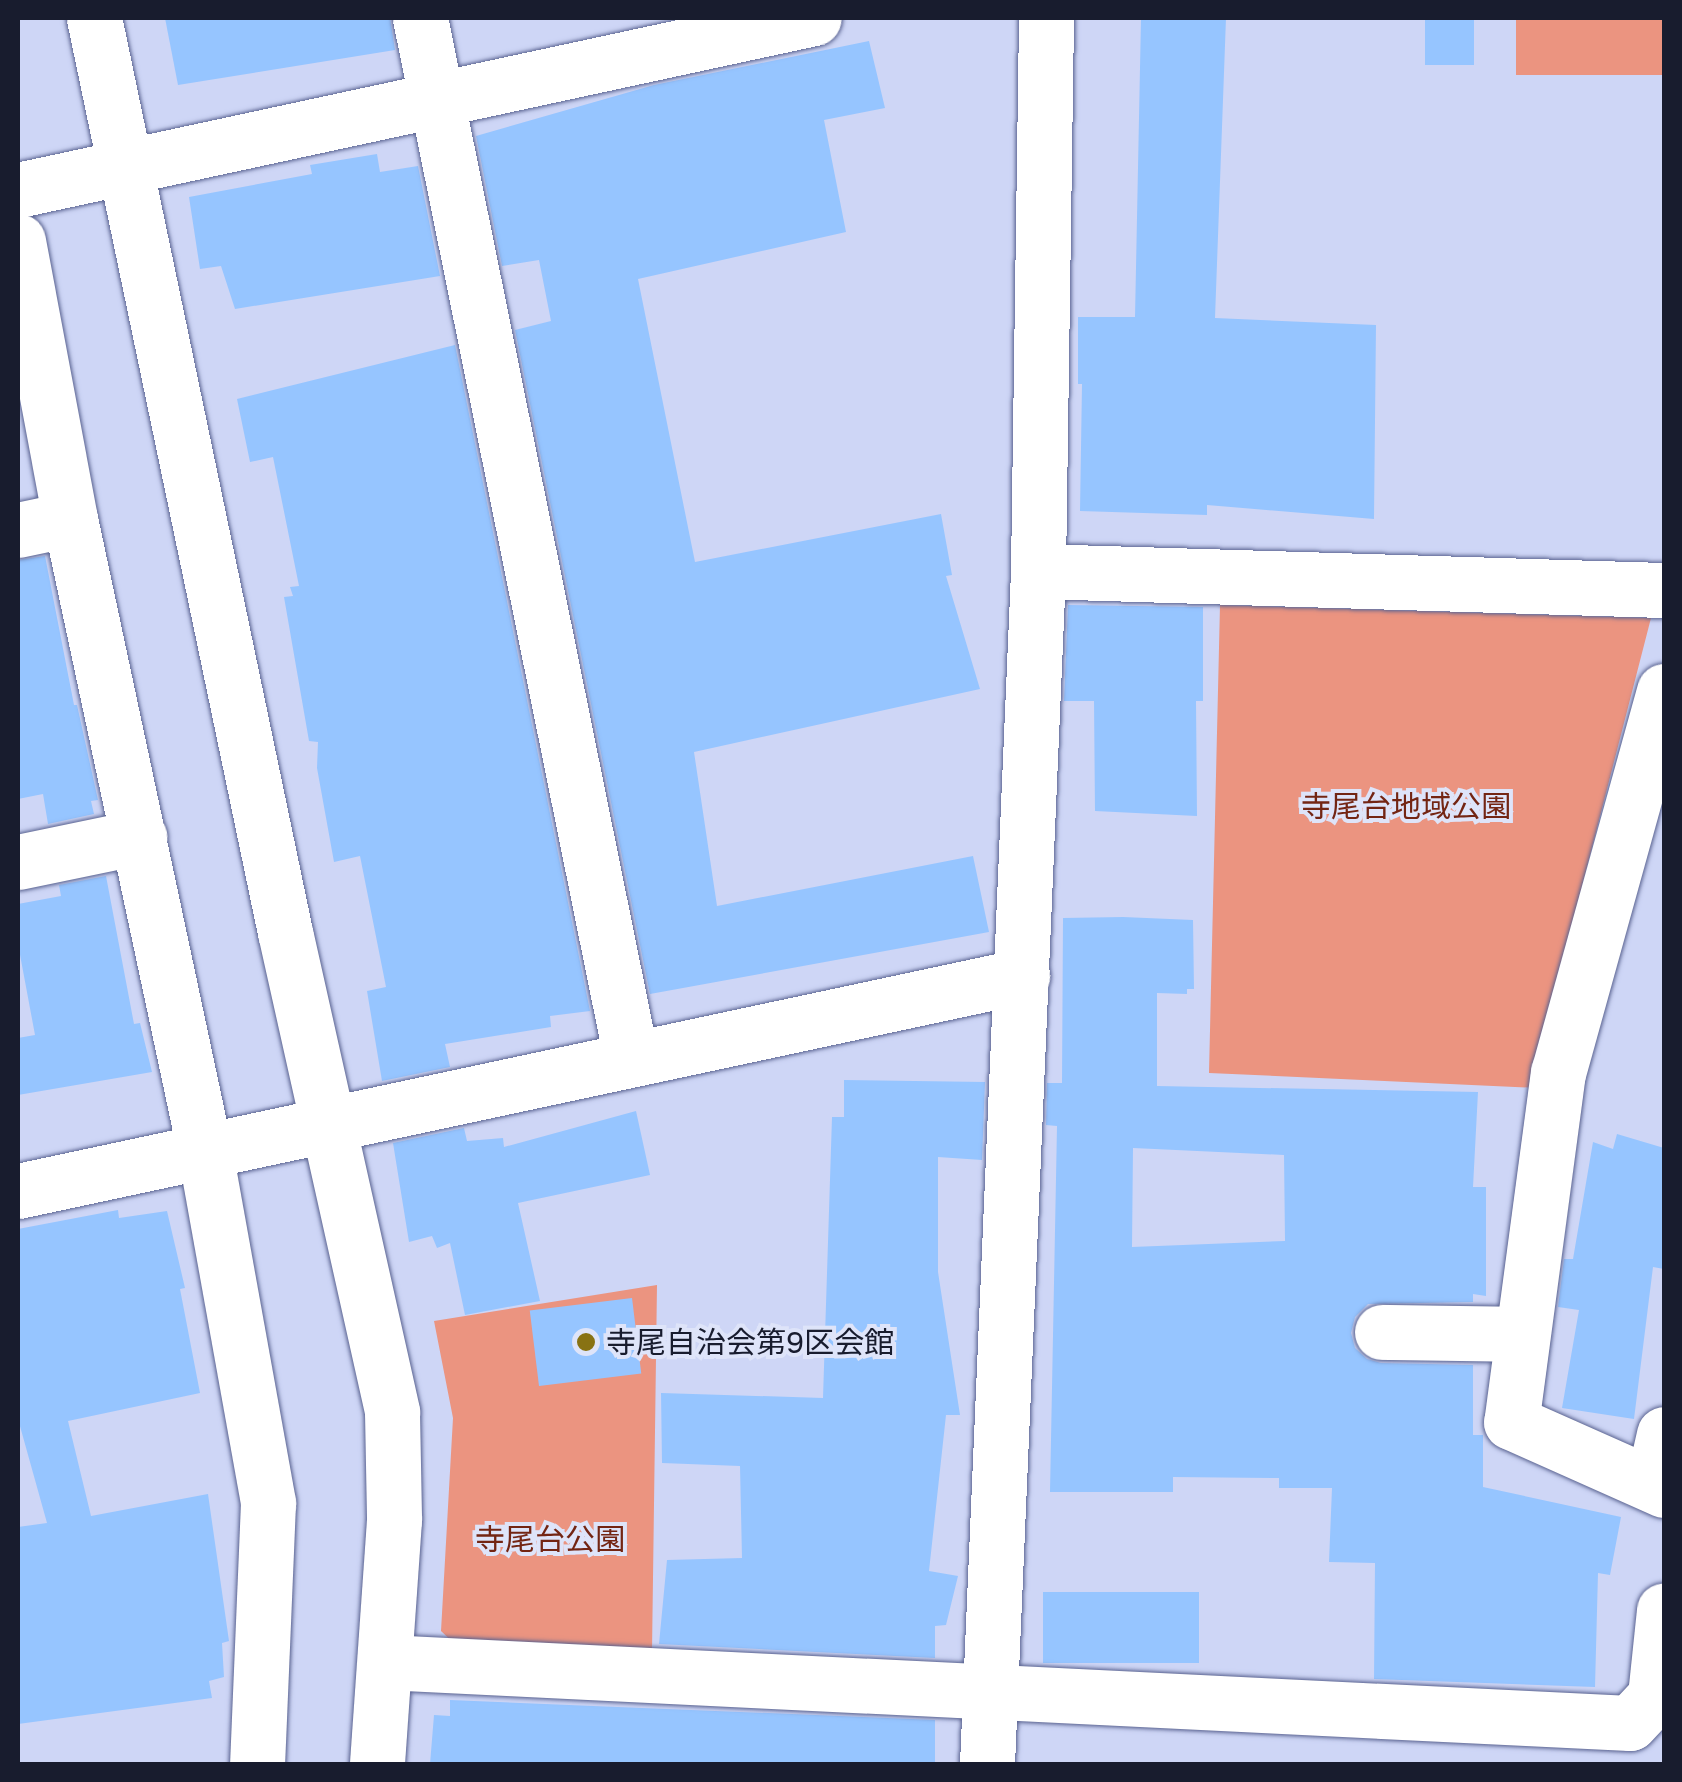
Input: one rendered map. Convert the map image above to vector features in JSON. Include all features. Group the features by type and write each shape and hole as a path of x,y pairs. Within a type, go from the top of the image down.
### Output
{"street":[{"path":"94,18 122,170 392,1412 396,1459 378,1764"},
{"path":"420,18 631,1058"},
{"path":"18,190 814,18"},
{"path":"986,1764 1038,571 1046,18"},
{"path":"18,240 70,518 205,1152 268,1503 257,1764"},
{"path":"18,530 70,518"},
{"path":"1038,571 1664,590"},
{"path":"1661,1469 1511,1422 1558,1072 1664,691"},
{"path":"18,862 139,836"},
{"path":"18,1191 1022,976"},
{"path":"1382,1332 1520,1334"},
{"path":"385,1662 1630,1722 1660,1695 1664,1610"}],"green space":[{"path":"1516,18 1664,18 1664,75 1516,75"},
{"name":"寺尾台地域公園","path":"1220,605 1651,618 1535,1069 1539,1088 1209,1073"},
{"name":"寺尾台公園","path":"657,1285 652,1652 461,1650 441,1631 453,1418 434,1321"}],"building":[{"path":"165,18 390,18 395,50 178,85"},
{"path":"1141,18 1226,18 1215,318 1376,325 1374,519 1207,505 1207,515 1080,511 1082,384 1078,384 1078,317 1135,317"},
{"path":"1425,18 1474,18 1474,65 1425,65"},
{"path":"869,41 885,108 824,120 846,232 638,279 695,562 941,514 952,575 946,576 980,689 694,752 717,906 973,856 989,932 650,994 515,330 551,321 539,260 502,266 476,136 654,85"},
{"path":"377,154 380,172 418,166 440,276 235,309 221,266 200,269 189,197 312,174 310,165"},
{"path":"455,345 590,1011 550,1016 551,1027 445,1044 450,1067 382,1081 367,991 386,987 360,856 334,862 317,768 318,742 309,741 284,597 293,596 290,587 299,586 273,457 250,462 237,399"},
{"path":"45,556 74,705 98,800 91,801 94,814 48,824 43,794 18,799 18,560"},
{"path":"1068,605 1203,607 1203,701 1196,701 1197,816 1095,811 1094,701 1064,701"},
{"path":"106,876 134,1024 140,1023 152,1072 18,1095 18,1038 35,1035 18,944 18,904 61,896 59,885"},
{"path":"1063,918 1193,920 1194,989 1187,989 1187,994 1157,993 1157,1086 1478,1092 1473,1187 1486,1187 1486,1296 1473,1294 1473,1302 1368,1304 1355,1317 1351,1333 1355,1348 1367,1359 1381,1363 1473,1365 1473,1435 1483,1435 1483,1487 1621,1517 1610,1575 1598,1573 1595,1687 1374,1679 1375,1563 1329,1562 1332,1488 1279,1488 1279,1478 1173,1477 1173,1492 1050,1492 1057,1126 1046,1125 1047,1083 1062,1083","holes":["1133,1148 1284,1155 1285,1241 1132,1247"]},
{"path":"844,1080 985,1082 982,1160 938,1157 938,1272 960,1415 946,1415 929,1571 958,1576 946,1625 935,1626 935,1658 659,1644 667,1560 742,1558 740,1466 662,1463 661,1393 823,1398 832,1117 844,1117"},
{"path":"636,1111 650,1175 518,1203 540,1301 465,1315 450,1243 437,1248 432,1236 409,1242 393,1143 464,1128 467,1141 503,1138 504,1147"},
{"path":"1617,1134 1664,1148 1664,1269 1653,1267 1634,1419 1562,1408 1579,1310 1558,1307 1564,1259 1573,1259 1593,1142 1613,1149"},
{"path":"118,1210 119,1218 167,1211 185,1288 180,1289 200,1393 68,1421 91,1516 208,1494 229,1641 222,1643 224,1677 209,1681 212,1698 18,1724 18,1527 47,1523 18,1419 18,1229"},
{"name":"寺尾自治会第9区会館","path":"632,1298 641,1373 539,1386 530,1311"},
{"path":"1043,1592 1199,1592 1199,1663 1043,1663"},
{"path":"450,1700 935,1720 935,1764 430,1764 434,1715 450,1716"}],"place":[{"name":"寺尾自治会第9区会館","path":"586,1342"}]}
